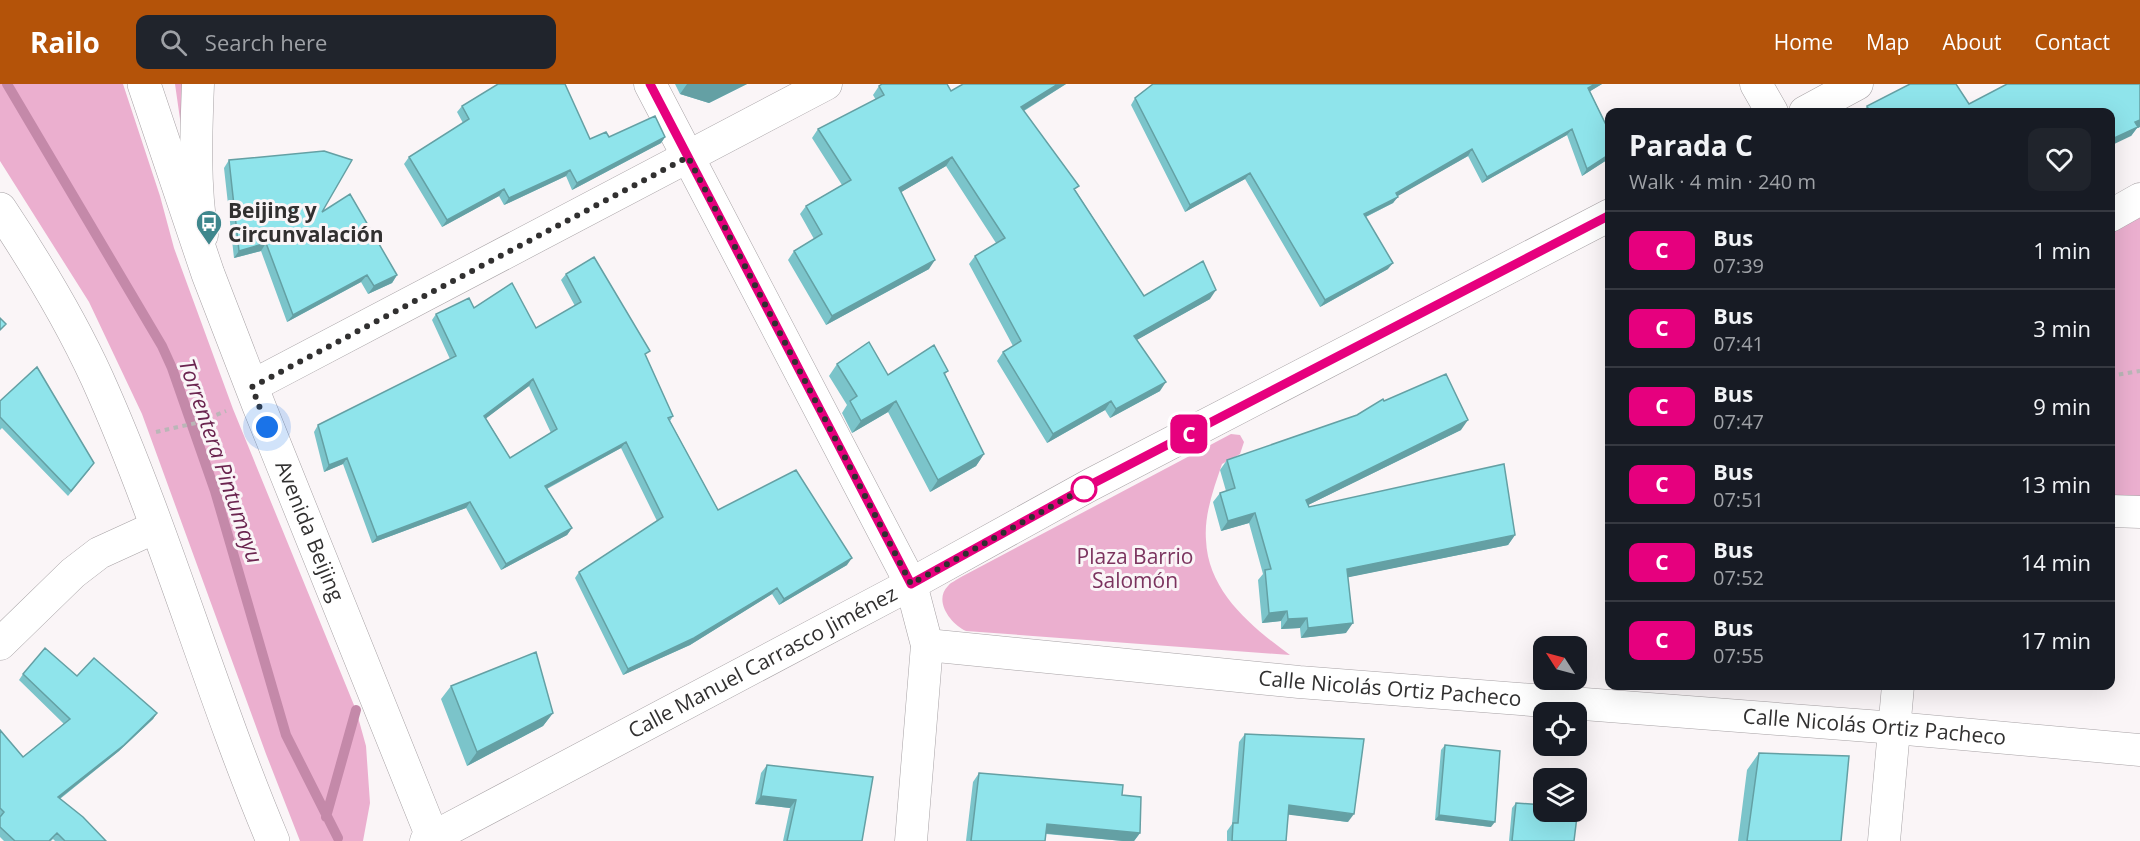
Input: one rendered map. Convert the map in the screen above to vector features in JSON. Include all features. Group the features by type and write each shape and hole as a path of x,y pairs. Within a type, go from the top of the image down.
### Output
{"main road":[{"name":"Avenida Beijing","path":"147,87 208,274 431,840"},
{"path":"0,209 42,272 96,377 156,527 244,771 273,841"}],"street":[{"path":"198,84 196,148 198,208 208,274"},
{"path":"650,84 911,584 927,645 911,841"},
{"path":"252,387 826,84"},
{"path":"1756,84 1770,108"},
{"path":"1812,108 1857,84"},
{"path":"2115,213 2140,199"},
{"name":"Calle Manuel Carrasco Jiménez","path":"431,840 911,584 1090,485 1605,218"},
{"path":"2115,511 2140,512"},
{"path":"0,644 73,573 99,553 156,527"},
{"name":"Calle Nicolás Ortiz Pacheco","path":"927,645 1299,682 1894,728 2140,750"},
{"path":"1884,841 1898,690"}],"path":[{"path":"2115,375 2140,371"},
{"path":"168,429 196,423"}],"green space":[{"path":"0,84 123,84 160,196 174,248 233,409 356,710 366,746 370,803 363,841 300,841 142,414 89,302 0,161"},
{"path":"175,84 185,84 183,140"},
{"path":"2140,216 2140,502 2115,499 2115,230"},
{"name":"Plaza Barrio Salomón","path":"1231,434 1240,435 1244,442 1240,454 1222,464 1213,492 1206,530 1209,559 1223,592 1234,606 1261,633 1290,655 966,631 960,628 946,612 942,598 952,582"}],"building":[{"path":"498,84 565,84 590,139 606,132 609,137 655,116 665,137 577,183 570,170 509,198 504,189 447,220 409,157 469,119 462,106"},
{"path":"882,84 947,84 951,91 963,84 1058,84 1021,107 1079,186 1074,189 1144,296 1203,261 1216,290 1134,336 1166,382 1116,409 1111,401 1053,434 1003,352 1021,341 975,256 1005,238 952,157 899,188 935,260 832,316 794,251 822,234 806,206 851,180 818,129 884,95 879,86"},
{"path":"1153,84 1595,84 1588,88 1605,123 1605,157 1587,169 1572,129 1487,177 1472,149 1396,193 1398,197 1364,214 1393,263 1325,300 1250,173 1190,205 1135,98"},
{"path":"1910,84 1956,84 1969,104 2007,84 2140,84 2140,120 2135,122 2138,127 2115,138 2115,108 1868,108 1867,106"},
{"path":"324,151 352,160 322,212 350,194 397,275 374,286 367,275 293,315 266,243 239,251 229,160"},
{"path":"594,257 650,351 645,354 673,416 668,418 718,510 796,470 852,558 784,599 777,588 694,638 628,669 579,572 663,517 626,442 545,486 572,528 506,564 470,502 377,537 347,458 329,465 318,425 456,356 436,314 469,298 474,308 512,283 536,328 581,302 566,274","holes":["533,379 557,429 510,458 484,416"]},
{"path":"0,318 6,324 0,330"},
{"path":"869,342 888,375 934,345 948,371 944,373 984,454 938,480 896,401 861,421 850,401 857,396 837,364"},
{"path":"37,367 94,463 71,491 0,417 0,401"},
{"path":"1446,374 1468,420 1306,500 1309,507 1504,464 1515,535 1347,569 1353,623 1308,628 1307,618 1288,619 1287,611 1269,613 1265,570 1271,569 1255,513 1228,521 1220,493 1235,488 1227,460 1357,415 1383,399 1384,401"},
{"path":"45,648 77,676 94,658 157,713 124,745 58,797 83,817 106,841 65,841 57,833 49,841 15,841 0,827 0,817 4,812 0,808 0,730 23,757 70,719 23,674"},
{"path":"536,652 553,713 477,752 451,686"},
{"path":"1245,734 1364,739 1354,814 1289,805 1286,841 1232,841 1233,823 1238,823"},
{"path":"1445,745 1500,751 1495,822 1439,815"},
{"path":"1759,753 1849,756 1841,841 1747,841"},
{"path":"767,765 873,777 862,841 787,841 796,800 761,796"},
{"path":"979,773 1123,785 1122,795 1141,797 1140,833 1047,824 1045,841 971,841"},
{"path":"1516,803 1533,804 1533,822 1576,822 1574,841 1512,841"}],"waterway":[{"name":"Torrentera Pintumayu","path":"7,84 162,346 172,368 215,491 286,735 338,838"},
{"path":"326,817 356,710"}],"bus line":[{"name":"C","path":"650,84 911,584 1090,485 1605,218"}],"place":[{"name":"Beijing y Circunvalación","path":"209,246"}],"route":[{"path":"267,427 252,387 688,157 911,584 1090,485 1084,489"}]}
